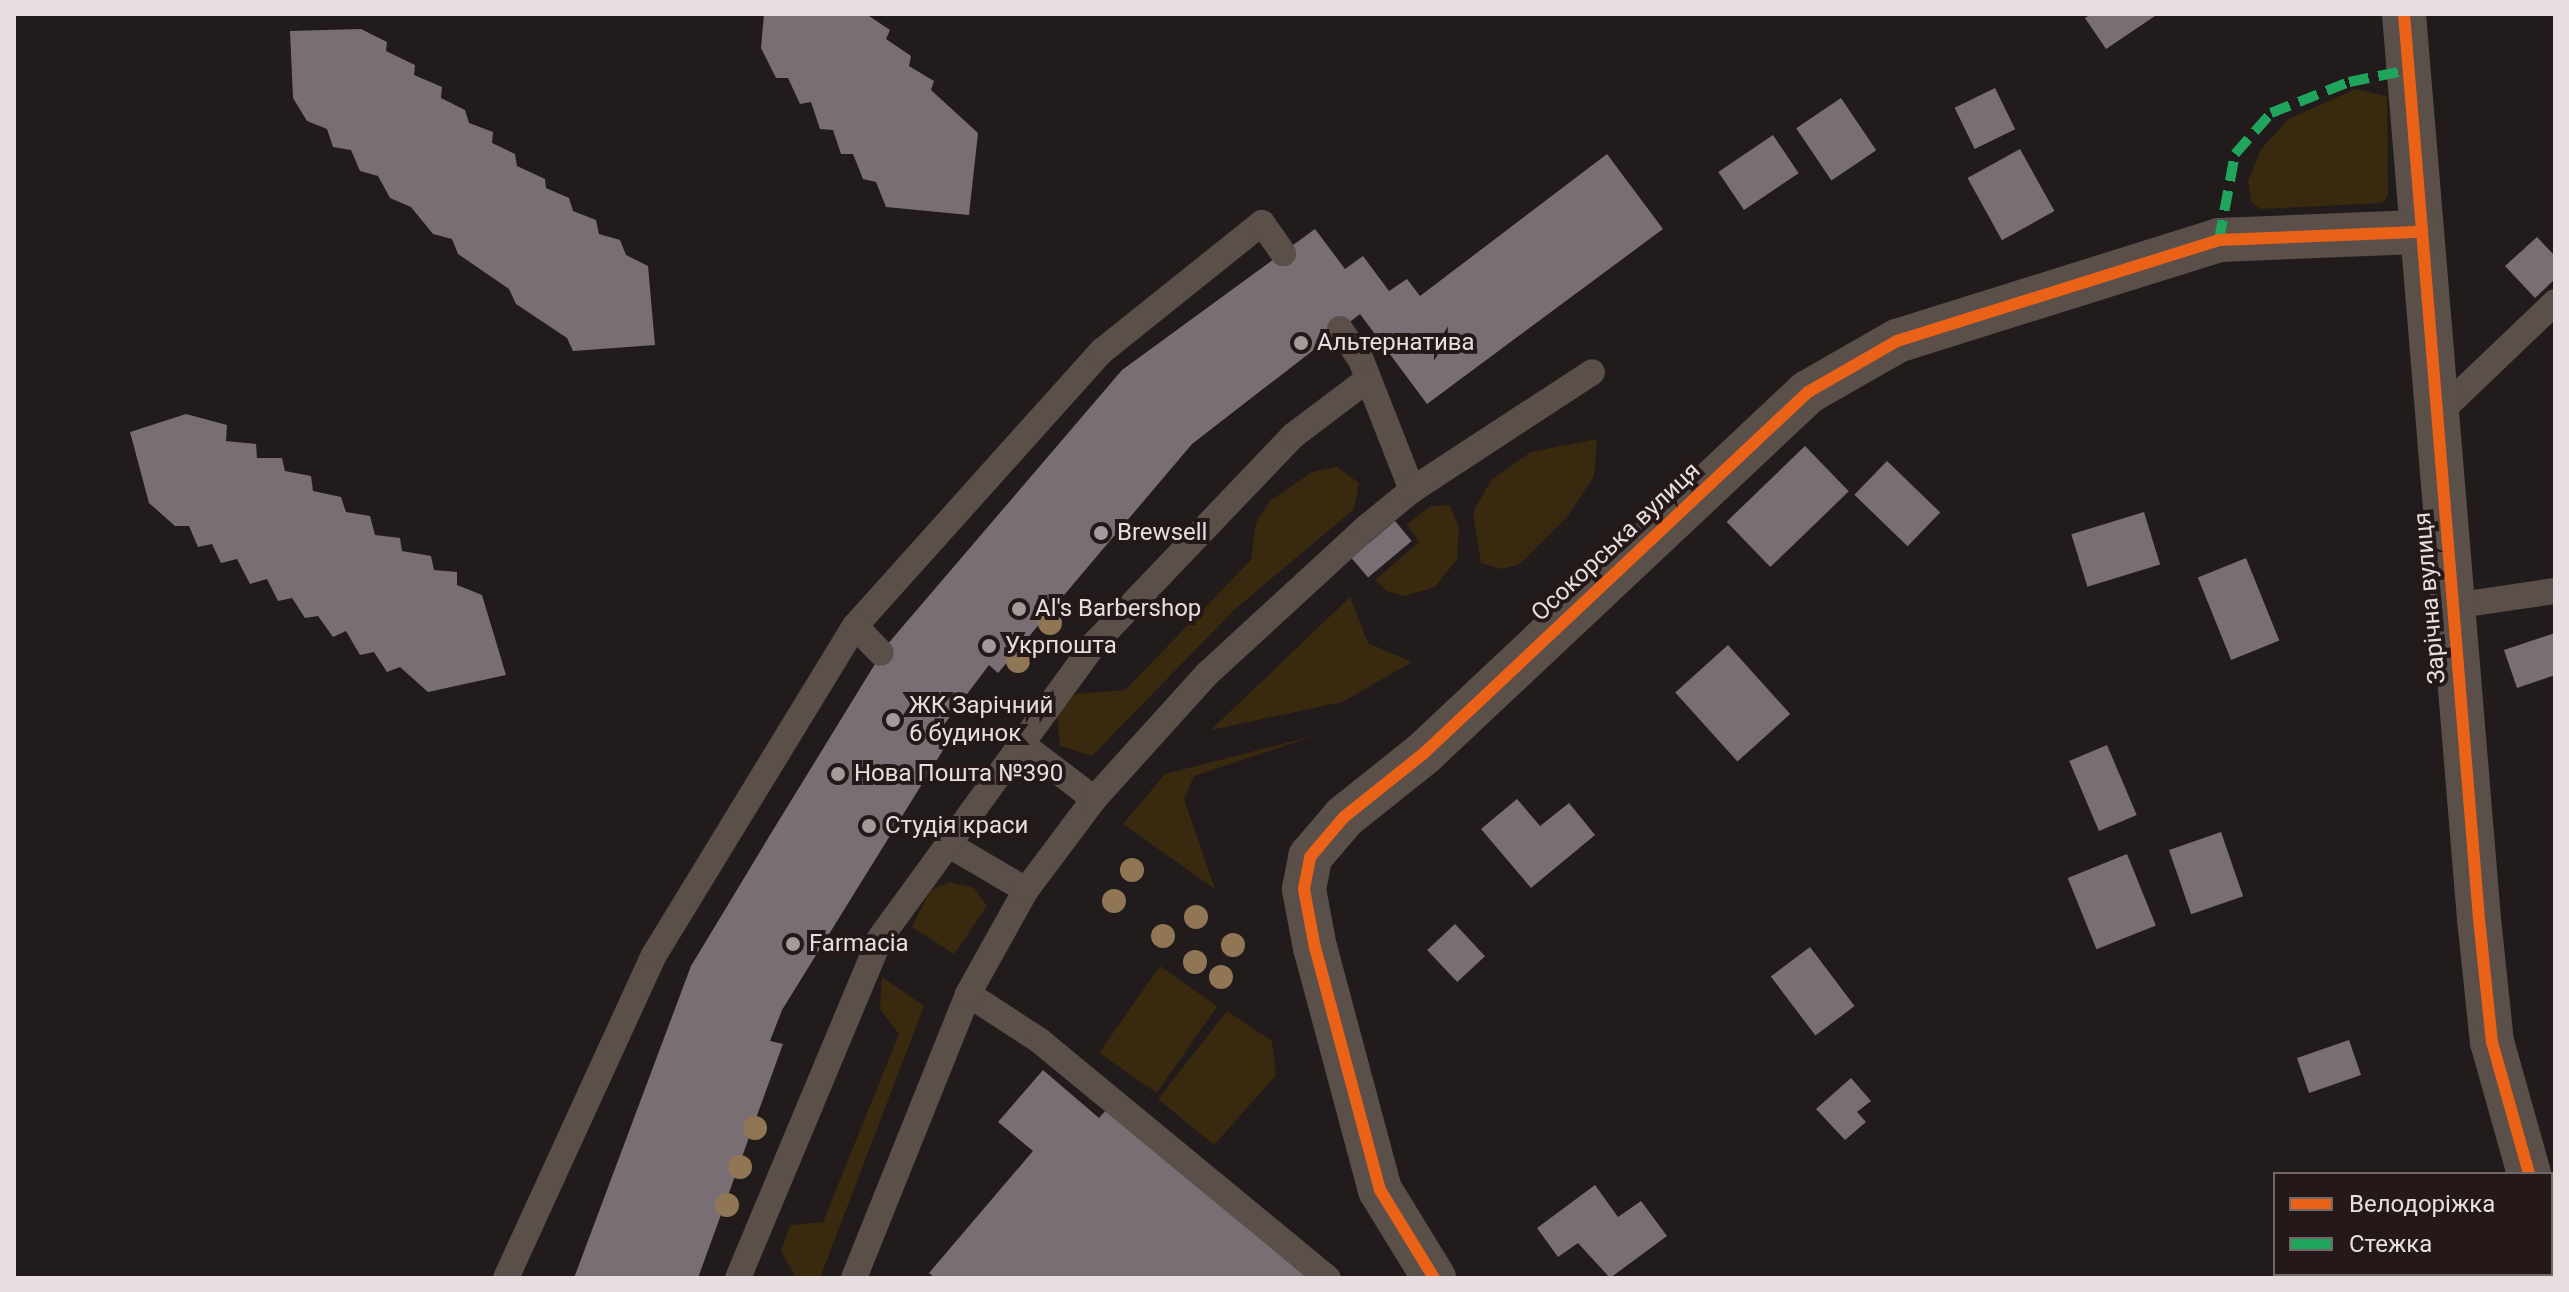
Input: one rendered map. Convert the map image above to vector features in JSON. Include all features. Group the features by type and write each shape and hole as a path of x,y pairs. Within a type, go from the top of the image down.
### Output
{"street":[{"name":"Зарічна вулиця","path":"2404,14 2492,1042 2528,1172"},
{"name":"Осокорська вулиця","path":"1434,1278 1380,1190 1315,948 1304,889 1310,857 1344,817 1423,754 1808,392 1897,341 2219,240 2422,232"}],"lane":[{"path":"506,1278 654,955 855,626 1102,351 1262,223 1283,253"},
{"path":"2438,414 2555,302"},
{"path":"1340,329 1367,380 1412,490"},
{"path":"854,1278 968,994 1026,890 1094,799 1207,674 1412,490 1592,372"},
{"path":"738,1278 880,938 951,846 1018,741 1096,642 1294,435 1367,380"},
{"path":"2453,606 2555,591"},
{"path":"855,626 881,653"},
{"path":"1018,741 1094,799"},
{"path":"951,846 1026,890"},
{"path":"968,994 1040,1041 1328,1278"}],"shaded area":[{"path":"2355,89 2387,96 2388,196 2382,203 2260,209 2251,202 2248,181 2261,149 2289,119"},
{"path":"1597,439 1594,476 1567,517 1520,564 1502,569 1481,563 1473,512 1492,479 1531,452"},
{"path":"1337,467 1359,483 1354,509 1233,611 1092,756 1060,746 1057,711 1075,694 1125,690 1251,560 1256,523 1270,501 1312,472"},
{"path":"1450,505 1459,528 1457,559 1435,587 1405,596 1388,592 1375,580 1419,542 1407,524 1431,506"},
{"path":"1350,597 1368,643 1412,662 1342,702 1211,730"},
{"path":"1317,735 1194,776 1184,799 1215,889 1123,824 1165,774"},
{"path":"949,882 974,888 987,906 954,954 912,927 930,891"},
{"path":"1160,966 1217,1006 1157,1093 1099,1053"},
{"path":"882,977 924,1006 820,1278 796,1278 781,1251 790,1225 823,1222 899,1034 880,1009"},
{"path":"1227,1011 1272,1041 1276,1075 1214,1145 1158,1099"}],"building":[{"path":"764,14 866,14 890,30 886,39 911,56 909,66 934,81 931,90 978,133 969,215 886,207 876,182 863,179 853,154 841,154 833,130 820,129 811,102 800,104 788,78 776,78 761,48"},
{"path":"2091,14 2158,14 2106,49 2085,18"},
{"path":"361,29 387,42 386,51 415,65 414,75 442,87 441,98 465,110 469,123 493,132 492,143 515,154 517,166 545,179 546,188 569,198 573,211 596,220 599,234 620,240 626,255 648,266 655,345 573,351 567,338 516,304 509,289 458,254 452,239 433,234 411,207 390,198 378,176 360,171 351,150 333,147 327,129 307,121 293,98 290,31"},
{"path":"1995,88 2015,129 1975,149 1955,108"},
{"path":"1841,98 1876,150 1831,180 1796,128"},
{"path":"1773,135 1799,173 1744,210 1718,172"},
{"path":"2020,149 2054,211 2002,240 1968,178"},
{"name":"ЖК Зарічний 6 будинок","path":"1607,154 1663,229 1427,404 1360,314 1192,444 998,673 989,665 936,735 948,742 782,1010 770,1041 783,1044 698,1278 574,1278 691,966 770,835 886,646 1122,370 1315,229 1345,269 1363,256 1389,291 1407,279 1420,296"},
{"path":"2537,237 2555,256 2555,279 2535,298 2505,266"},
{"path":"186,414 227,425 226,441 256,444 257,458 282,458 285,471 311,476 313,491 341,497 346,512 370,516 375,535 400,538 402,551 431,556 434,570 457,572 457,585 482,595 506,675 428,692 400,667 387,672 374,652 360,655 346,631 333,637 318,616 305,618 292,598 278,601 267,579 250,584 237,559 221,563 212,544 198,547 189,526 175,526 149,503 130,432"},
{"path":"1805,446 1849,491 1770,567 1727,522"},
{"path":"1887,461 1940,512 1908,546 1854,495"},
{"path":"2144,512 2160,565 2087,587 2071,534"},
{"path":"1395,521 1412,541 1368,578 1351,558"},
{"path":"2246,558 2279,641 2231,660 2198,577"},
{"path":"2555,633 2555,675 2517,688 2504,650"},
{"path":"1728,645 1790,714 1737,762 1675,693"},
{"path":"2107,745 2137,815 2099,831 2069,761"},
{"path":"1517,799 1540,826 1569,803 1595,835 1531,888 1481,829"},
{"path":"2221,832 2243,896 2191,914 2169,850"},
{"path":"2127,854 2156,925 2097,949 2068,878"},
{"path":"1455,924 1485,956 1457,982 1427,950"},
{"path":"1810,947 1855,1006 1815,1036 1771,976"},
{"path":"2349,1040 2361,1075 2309,1093 2297,1058"},
{"path":"1043,1070 1099,1118 1108,1108 1307,1278 935,1278 929,1273 1033,1151 998,1122"},
{"path":"1851,1078 1871,1101 1857,1112 1866,1122 1845,1140 1816,1109"},
{"path":"1595,1185 1618,1217 1641,1201 1667,1236 1610,1278 1578,1243 1558,1257 1537,1228"},
{"path":"2316,1276 2421,1276 2421,1278"}],"marked path":[{"path":"2219,240 2235,154 2271,113 2349,82 2408,70"}],"cycle path":[{"path":"2404,14 2479,919 2492,1042 2528,1172"},
{"path":"1434,1278 1380,1190 1315,948 1304,889 1310,857 1344,817 1423,754 1808,392 1897,341 2219,240 2422,232"}],"place":[{"name":"Альтернатива","path":"1301,343"},
{"name":"Brewsell","path":"1101,533"},
{"name":"Al's Barbershop","path":"1019,609"},
{"name":"Укрпошта","path":"989,646"},
{"name":"ЖК Зарічний 6 будинок","path":"893,720"},
{"name":"Нова Пошта №390","path":"838,774"},
{"name":"Студія краси","path":"869,826"},
{"name":"Farmacia","path":"793,944"}]}
